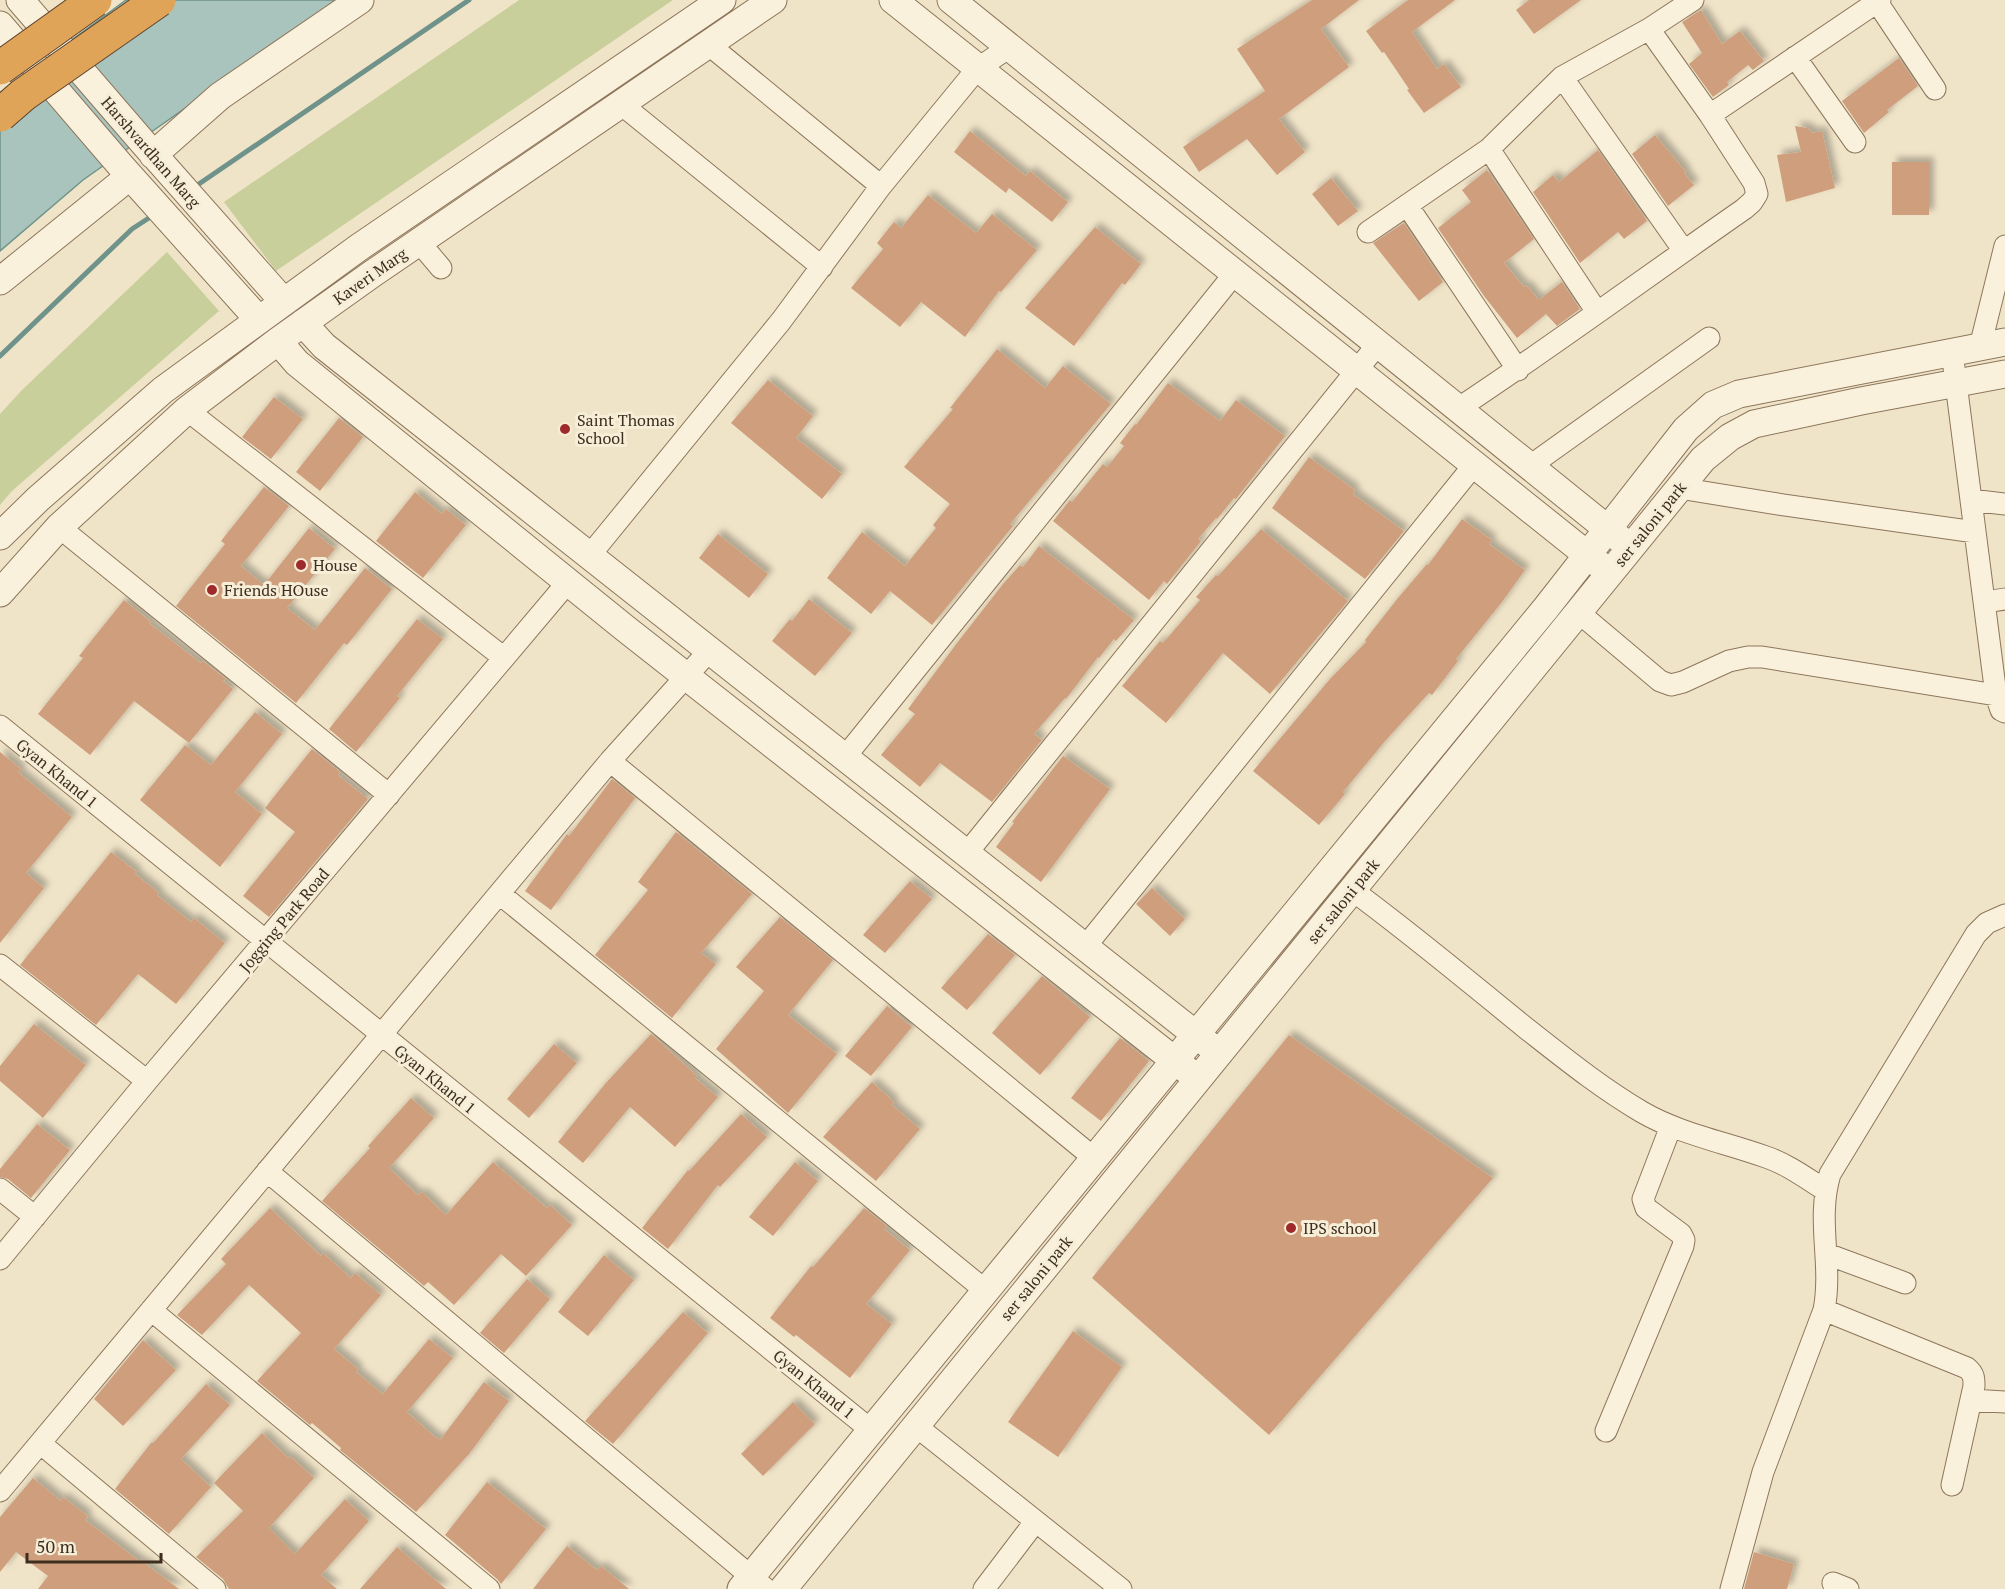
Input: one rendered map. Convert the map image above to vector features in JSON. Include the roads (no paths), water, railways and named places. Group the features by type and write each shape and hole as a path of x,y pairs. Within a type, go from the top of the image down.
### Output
{"highway":[{"path":"0,68 94,0"},
{"path":"0,115 23,94 159,0"}],"street":[{"path":"156,158 220,96 360,0"},
{"name":"Kaveri Marg","path":"0,536 38,499 163,390 358,248 722,0"},
{"name":"Kaveri Marg","path":"0,593 59,527 187,410 278,341 418,242 773,0"},
{"path":"893,0 1610,573"},
{"path":"951,0 1631,548"},
{"path":"1368,232 1489,149 1562,77 1648,29 1693,0"},
{"name":"Harshvardhan Marg","path":"21,1 284,302"},
{"path":"1710,115 1879,1 1935,89"},
{"name":"Harshvardhan Marg","path":"0,25 259,320"},
{"path":"1459,408 1518,370 1744,209 1757,194 1754,183 1710,115 1648,29"},
{"path":"708,44 881,186"},
{"path":"590,555 781,321 881,186 977,69 1008,48"},
{"path":"1795,57 1855,142"},
{"path":"1562,77 1684,251"},
{"path":"621,104 822,267"},
{"path":"1489,149 1597,312"},
{"path":"1119,180 1141,154"},
{"path":"0,281 132,178"},
{"path":"1407,205 1518,370"},
{"path":"418,242 441,268"},
{"path":"267,1171 752,1585 871,1430 1546,608 1686,429 1713,405 1739,394 1992,344 2005,246"},
{"path":"845,757 1235,273"},
{"path":"303,323 324,346 1219,1053"},
{"path":"1530,466 1709,338"},
{"path":"278,341 297,363 568,582 1198,1079"},
{"path":"968,853 1378,344"},
{"path":"1578,612 1660,681 1671,685 1683,682 1729,661 1762,657 2001,704 1995,600 1975,532 1952,352"},
{"name":"ser saloni park","path":"783,1589 1703,459 1730,437 1754,424 2005,374"},
{"path":"187,410 504,658"},
{"path":"1085,946 1474,465"},
{"path":"1679,488 1975,532"},
{"path":"1971,500 2005,504"},
{"path":"59,527 389,795"},
{"name":"Jogging Park Road","path":"0,1259 568,582"},
{"path":"0,1491 610,760 709,651"},
{"name":"Gyan Khand 1","path":"0,726 871,1430"},
{"path":"610,760 1094,1158"},
{"path":"1352,890 1396,922 1565,1059 1642,1112 1671,1126 1712,1141 1767,1157 1825,1190"},
{"path":"500,894 986,1291"},
{"path":"1731,1589 1763,1472 1824,1310 1828,1291 1823,1211 1825,1190 1830,1174 1976,934 1987,923 2005,915"},
{"path":"0,964 147,1081"},
{"path":"1605,1431 1683,1246 1682,1234 1644,1205 1644,1194 1671,1126"},
{"path":"0,1190 35,1217"},
{"path":"1827,1254 1905,1283"},
{"path":"151,1310 489,1589"},
{"path":"1824,1310 1972,1372 1974,1378 1971,1400 1952,1485"},
{"path":"1971,1400 2005,1402"},
{"path":"916,1426 1121,1589"},
{"path":"40,1443 215,1589"},
{"path":"984,1589 1035,1522"}],"water":[{"path":"126,0 339,0 83,180 0,251 0,93"}],"waterway":[{"path":"193,188 469,0"},
{"path":"0,356 132,229 155,214"}],"place":[{"name":"Saint Thomas School","path":"565,429"},
{"name":"House","path":"301,565"},
{"name":"Friends HOuse","path":"212,590"},
{"name":"IPS school","path":"1291,1228"}]}
